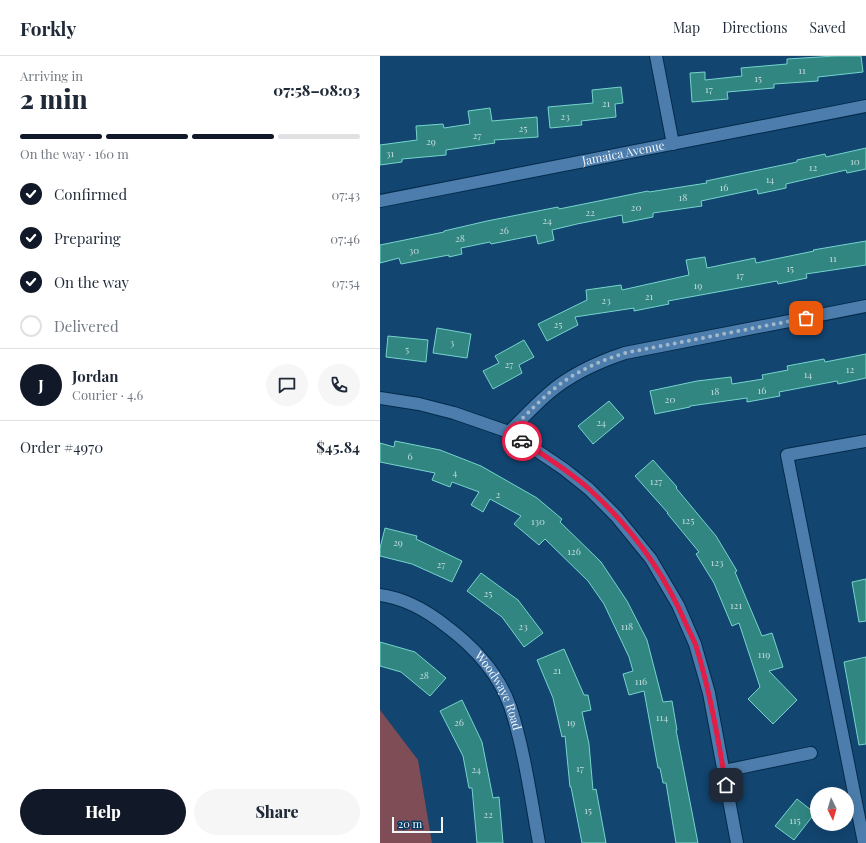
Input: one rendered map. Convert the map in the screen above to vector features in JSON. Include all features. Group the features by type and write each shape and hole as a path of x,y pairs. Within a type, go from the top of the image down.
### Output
{"street":[{"path":"656,56 673,144"},
{"name":"Jamaica Avenue","path":"380,201 866,106"},
{"path":"509,432 549,393 571,377 601,361 625,353 866,306"},
{"path":"380,398 419,404 454,413 509,432 564,469 589,489 616,516 651,559 678,605 695,644 709,693 737,843"},
{"path":"862,442 787,455 864,843"},
{"name":"Woodwaye Road","path":"380,595 410,604 438,619 464,640 481,657 498,681 510,705 522,754 539,843"},
{"path":"724,771 811,753"}],"shaded area":[{"path":"380,710 418,760 432,843 380,843"}],"building":[{"path":"861,56 863,72 818,77 818,81 774,84 774,88 727,92 728,99 692,102 690,73 705,72 705,80 742,76 741,68 787,64 787,59"},
{"path":"621,87 623,103 615,104 616,117 581,121 582,125 550,128 548,107 593,103 592,90"},
{"path":"490,108 492,121 537,117 538,137 494,140 495,143 446,150 446,155 402,159 402,162 380,165 380,145 417,140 416,126 443,124 444,128 470,124 468,111"},
{"path":"866,148 866,169 847,173 846,170 786,184 786,188 758,194 757,189 701,201 702,206 653,213 653,217 623,223 622,215 577,224 552,230 554,240 538,244 536,235 461,248 462,254 449,257 449,255 401,264 399,258 380,263 380,245 558,207 559,209 648,191 707,183 706,181 797,162 797,160 825,154 826,157"},
{"path":"866,241 866,265 806,274 807,278 778,284 777,281 668,301 669,304 634,311 634,308 575,317 578,325 547,341 538,324 587,300 586,290 621,285 622,290 689,275 686,260 705,257 707,268 755,258 756,263 814,251 813,250"},
{"path":"437,328 471,334 467,358 433,353"},
{"path":"388,336 428,340 426,362 386,357"},
{"path":"524,340 534,357 519,365 522,373 493,389 483,371 499,363 495,356"},
{"path":"866,354 866,378 838,384 837,381 779,392 780,396 747,402 747,398 690,406 655,414 650,391 697,381 731,377 732,384 763,379 762,375 788,370 787,366 824,359 825,362"},
{"path":"609,401 624,418 593,444 578,426"},
{"path":"395,441 440,450 481,466 537,498 562,519 560,522 601,562 627,601 647,640 663,702 672,701 676,730 698,843 676,843 666,783 663,783 660,768 658,768 644,691 629,695 623,674 633,671 629,657 604,604 588,581 545,539 539,545 514,524 521,516 490,499 483,512 471,505 479,492 452,482 450,487 432,480 435,473 380,462 380,443 394,447"},
{"path":"653,460 677,487 676,488 716,536 737,571 735,572 762,636 772,633 783,667 769,671 797,700 773,724 748,699 760,687 739,623 732,626 714,583 696,554 699,552 668,513 635,476"},
{"path":"385,528 417,536 416,539 462,561 452,582 412,564 380,556 380,548"},
{"path":"481,573 518,600 543,633 524,647 502,617 467,591"},
{"path":"866,579 866,621 859,622 852,582"},
{"path":"380,642 415,652 446,678 430,696 401,672 380,666"},
{"path":"564,649 584,695 588,695 591,710 582,712 589,744 593,790 596,789 606,843 582,843 570,787 565,736 562,737 553,698 537,660"},
{"path":"866,657 866,744 859,745 844,662"},
{"path":"462,700 482,742 493,798 499,797 503,843 477,843 472,788 469,788 463,756 440,711"},
{"path":"797,799 810,809 810,819 794,840 775,826"}],"way so far":[{"path":"522,441 509,432 549,393 571,377 601,361 625,353 806,318"}],"route":[{"path":"522,441 564,469 589,489 616,516 651,559 678,605 695,644 709,693 726,785"}]}
